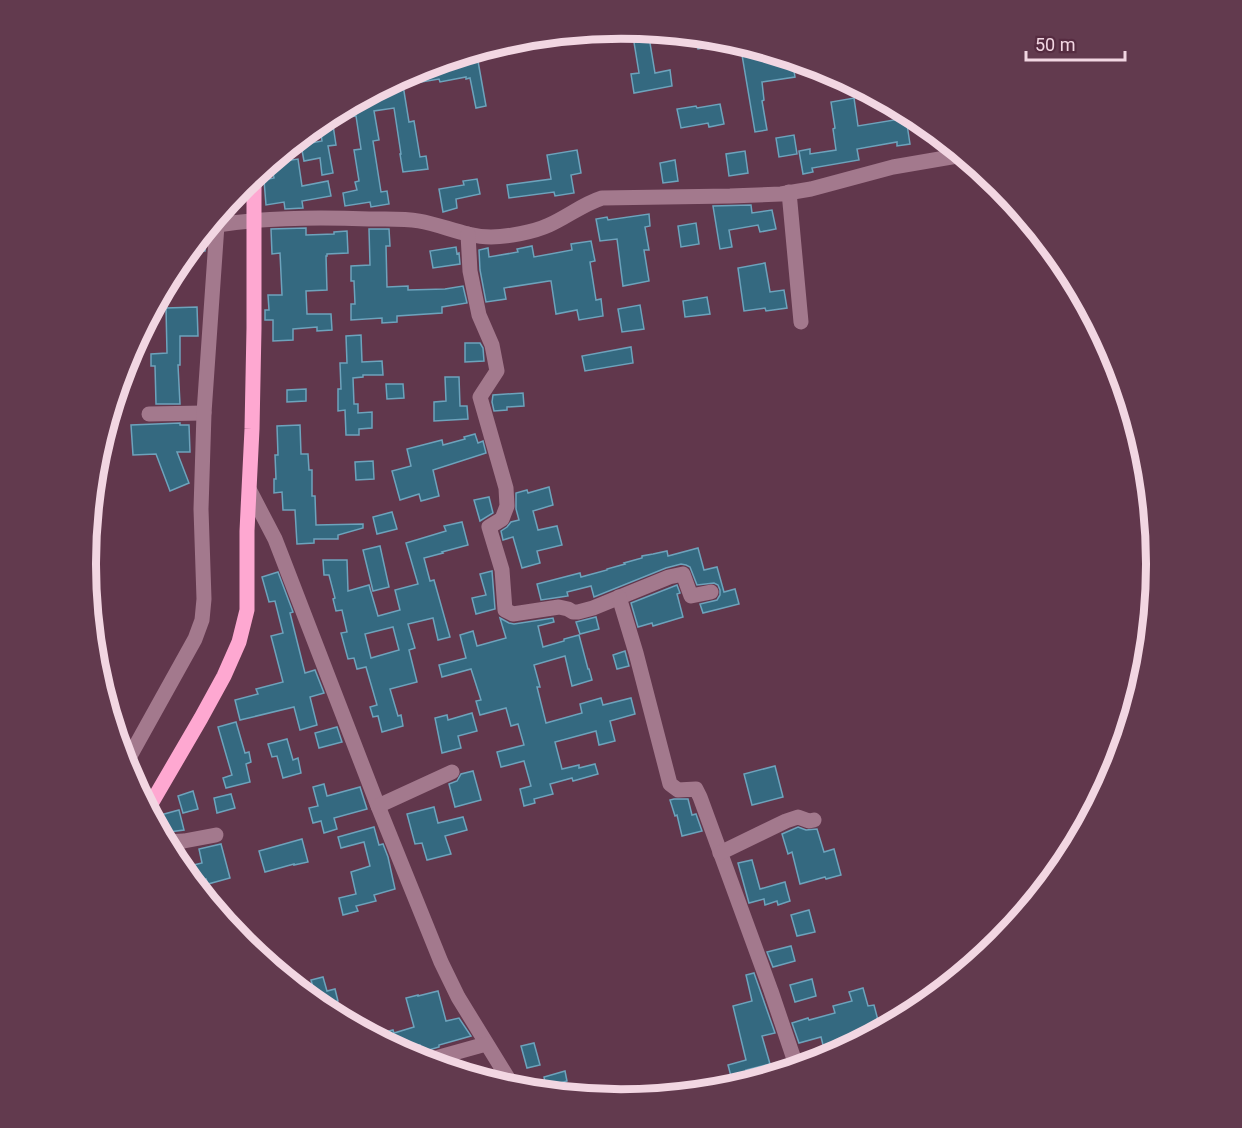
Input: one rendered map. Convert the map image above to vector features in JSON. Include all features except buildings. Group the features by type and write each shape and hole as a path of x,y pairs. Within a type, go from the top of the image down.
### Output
{"main road":[{"path":"153,801 224,676 239,642 247,610 247,531 254,339 254,189"}],"street":[{"path":"222,223 330,217 401,219 491,237 547,226 586,204 602,198 730,196 789,192 811,189 894,166 952,157"},
{"path":"789,192 801,322"},
{"path":"132,753 195,639 202,620 204,599 201,509 204,413 217,229"},
{"path":"468,234 470,271 479,315 492,345 497,371 480,397 506,488 507,506 502,519 489,527 502,570 505,610 513,614 559,607 578,612 682,574 691,596 711,592"},
{"path":"149,414 204,413"},
{"path":"250,491 275,539 441,962 458,997 506,1076"},
{"path":"619,597 670,784 678,790 696,789 700,797 794,1059"},
{"path":"378,806 452,772"},
{"path":"720,853 786,821 798,817 809,821 814,820"},
{"path":"175,841 216,835"},
{"path":"442,1057 486,1044"}]}
